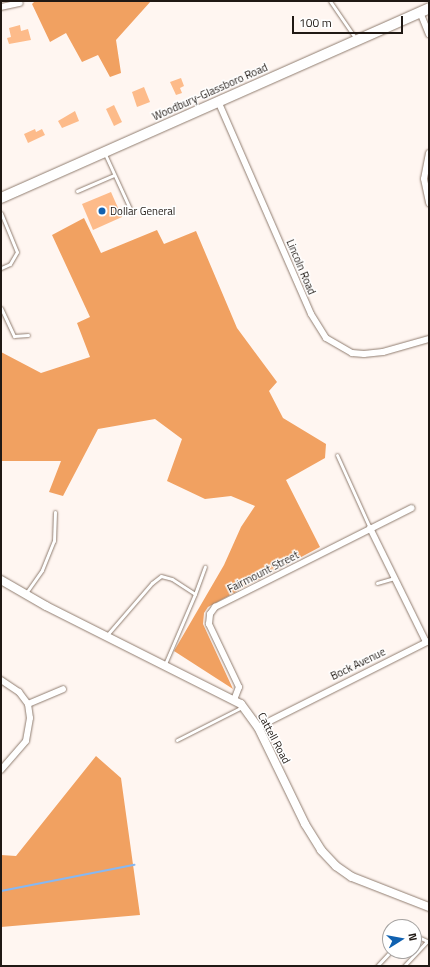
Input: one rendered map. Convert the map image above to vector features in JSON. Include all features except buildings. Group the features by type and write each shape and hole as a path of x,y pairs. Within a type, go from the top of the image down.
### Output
{"main road":[{"name":"Woodbury-Glassboro Road","path":"1,198 425,10"}],"street":[{"path":"1,7 22,2"},
{"path":"425,10 429,34"},
{"name":"Lincoln Road","path":"218,101 311,314 326,338 345,350 364,354 383,352 429,339"},
{"path":"429,153 424,180 429,203"},
{"name":"Fairmount Street","path":"234,700 239,688 209,624 210,614 215,607 412,508"},
{"path":"370,528 428,641"},
{"name":"Cattell Road","path":"1,580 106,637 234,700 243,706 258,727 305,824 321,850 336,866 352,877 429,907"},
{"name":"Bock Avenue","path":"258,727 428,641"},
{"path":"1,680 19,692 28,704 30,728 26,741 1,770"},
{"path":"28,704 63,690"}],"lane":[{"path":"330,1 357,40"},
{"path":"104,153 132,213"},
{"path":"77,191 114,175"},
{"path":"1,213 17,252 10,264 1,268"},
{"path":"1,308 14,336 28,335"},
{"path":"337,455 370,528"},
{"path":"25,594 42,570 54,541 55,512"},
{"path":"164,666 205,567"},
{"path":"106,637 152,582 161,576 172,579 195,594"},
{"path":"377,584 395,578"},
{"path":"177,740 243,706"},
{"path":"404,966 428,941"}],"shaded area":[{"path":"35,1 151,1 116,40 121,73 110,77 98,55 82,62 66,33 50,42 32,4"},
{"path":"84,218 101,253 157,230 164,244 196,231 237,328 277,382 269,391 283,418 326,444 325,458 286,480 320,547 208,607 204,613 203,624 233,689 174,651 224,565 241,527 255,506 231,496 205,499 167,481 182,439 155,419 98,429 63,496 49,492 61,461 1,461 1,352 41,373 90,357 77,323 90,317 52,235"},
{"path":"96,756 121,778 140,915 1,927 1,855 16,856"}],"waterway":[{"path":"1,891 134,865"}],"place":[{"name":"Dollar General","path":"102,211"}]}
